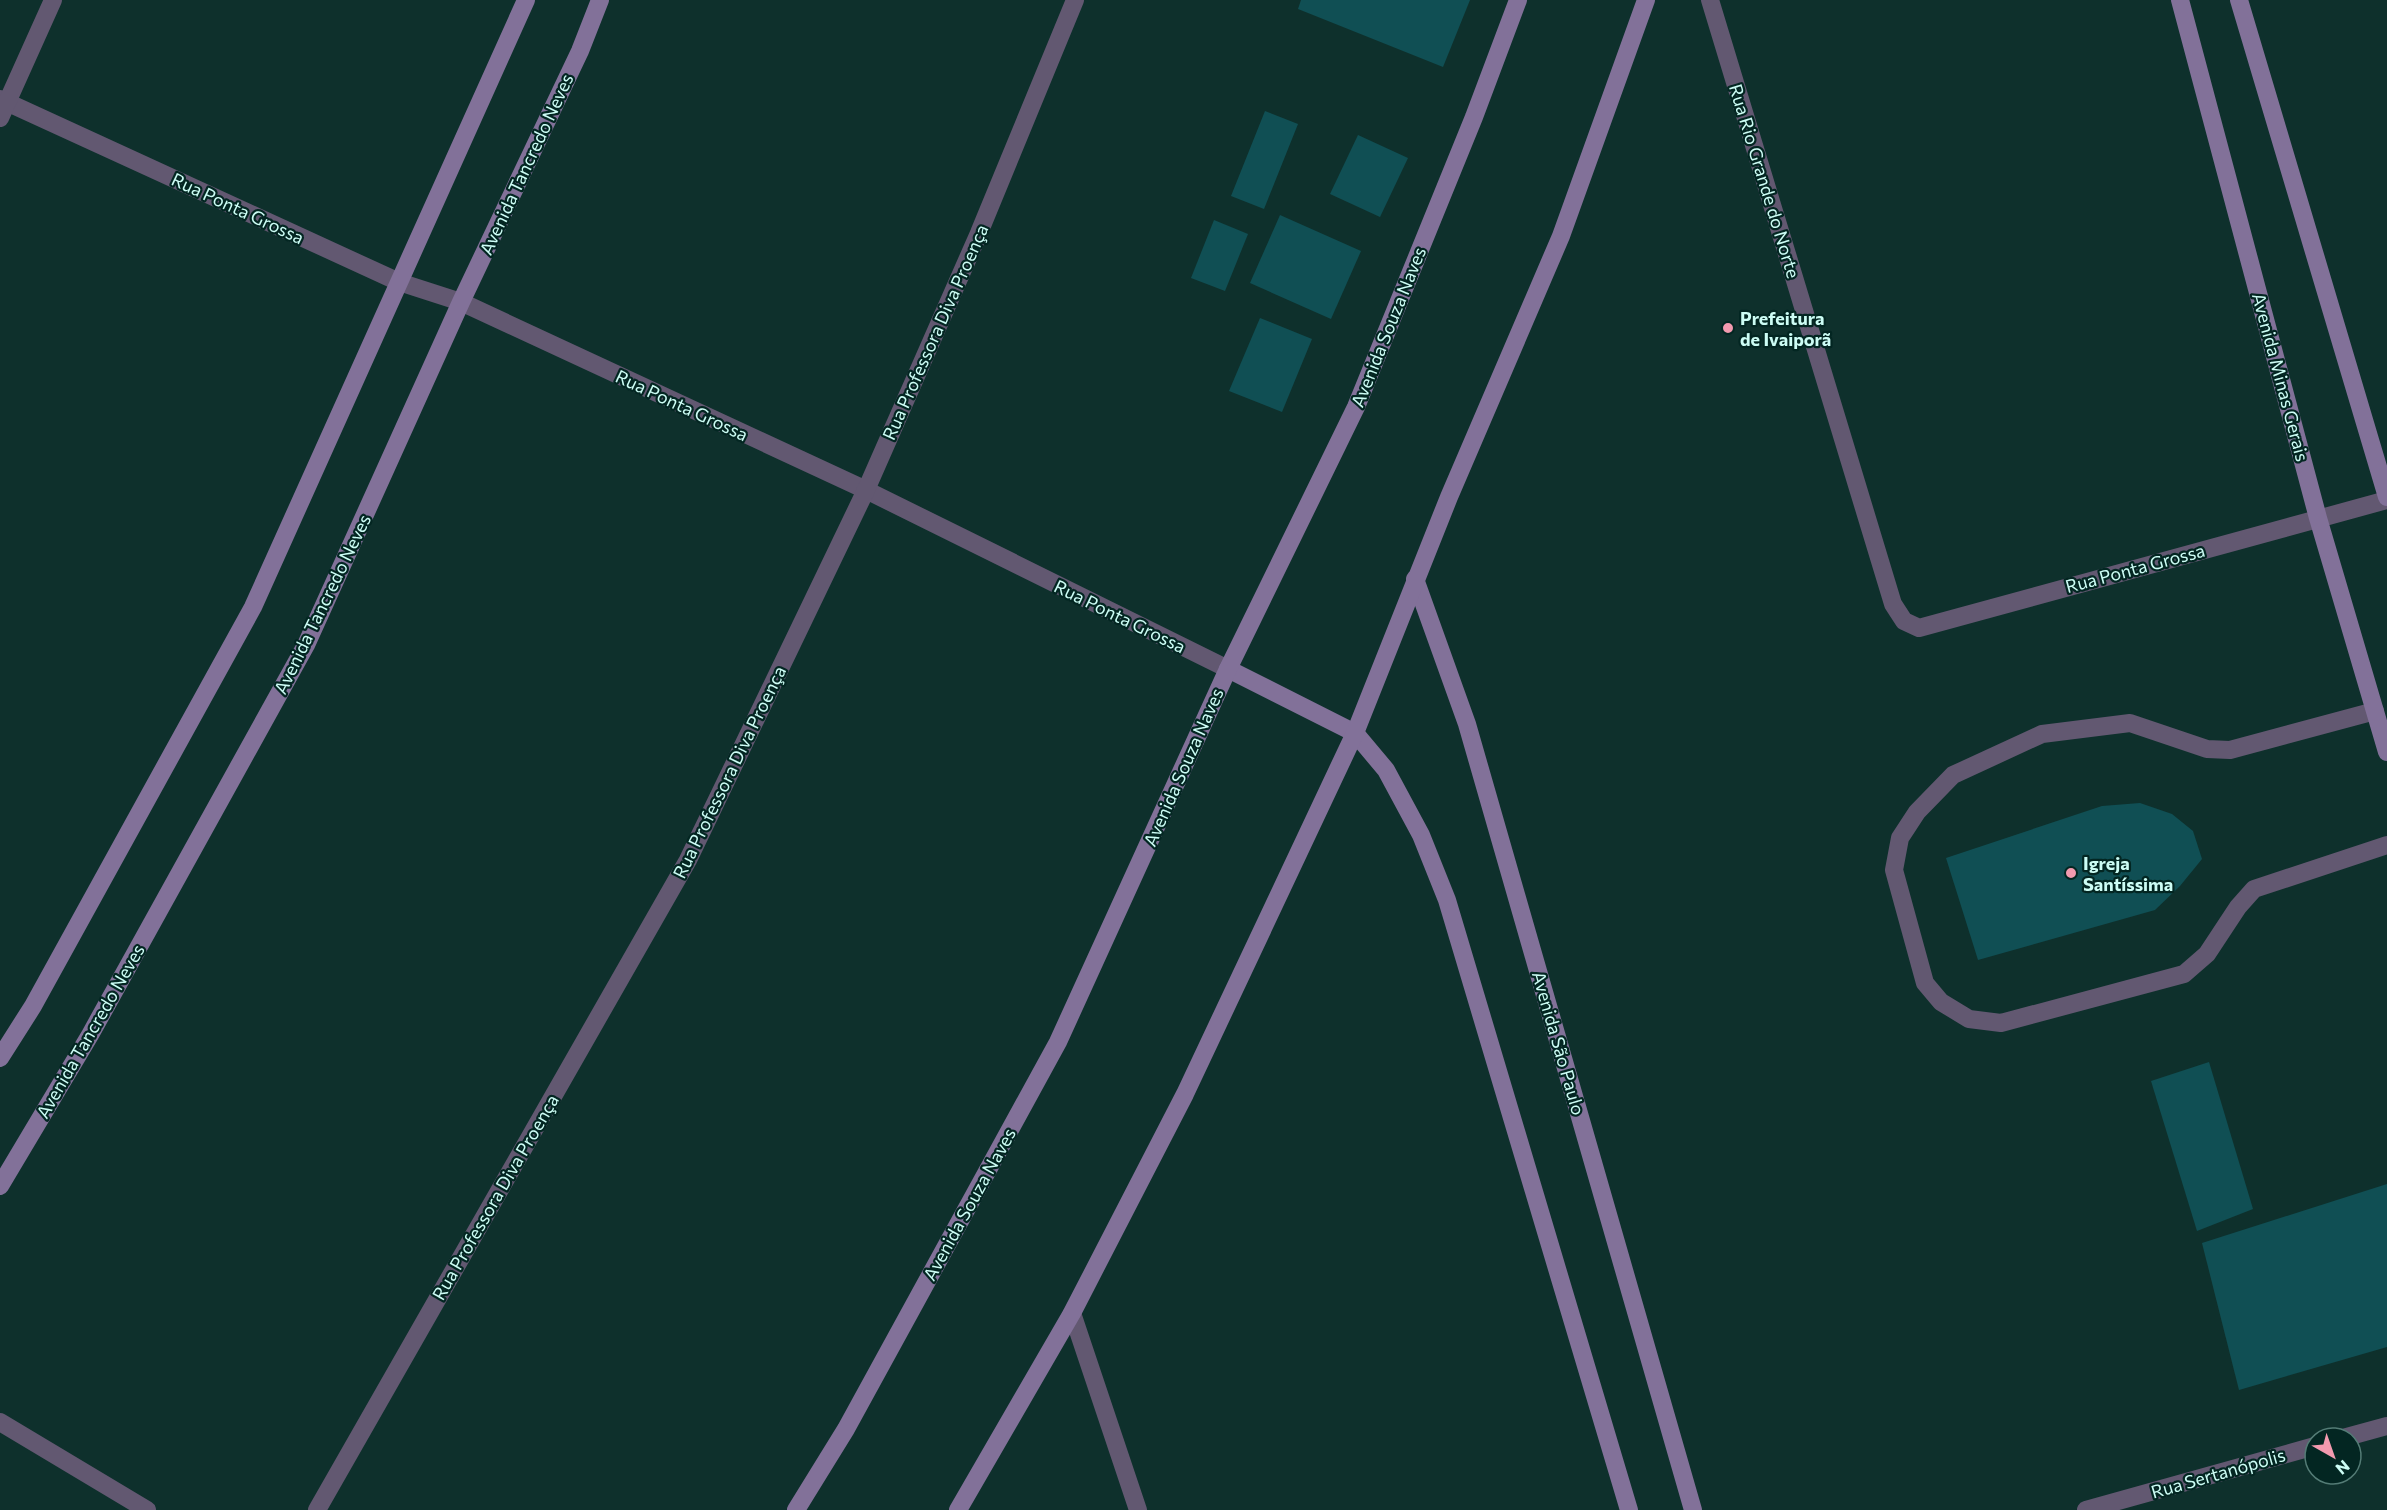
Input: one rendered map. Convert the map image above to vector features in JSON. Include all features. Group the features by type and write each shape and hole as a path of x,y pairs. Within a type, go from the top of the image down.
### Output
{"street":[{"path":"3,106 53,0"},
{"path":"0,1058 33,1006 253,607 526,0"},
{"name":"Avenida Tancredo Neves","path":"0,1186 90,1035 306,645 461,302 579,51 600,0"},
{"name":"Rua Professora Diva Proença","path":"316,1510 688,860 866,490 979,233 1076,0"},
{"name":"Avenida Souza Naves","path":"796,1510 846,1429 1058,1042 1228,669 1356,407 1474,117 1518,0"},
{"path":"958,1510 1072,1313 1185,1094 1355,733 1415,579 1561,236 1646,0"},
{"name":"Rua Rio Grande do Norte","path":"1710,0 1893,604"},
{"name":"Avenida Minas Gerais","path":"2181,0 2318,518 2387,752"},
{"path":"2239,0 2387,499"},
{"name":"Rua Ponta Grossa","path":"3,106 399,282 461,302 866,490 1355,733"},
{"name":"Rua Ponta Grossa","path":"1893,604 1904,621 1919,628 2387,499"},
{"name":"Avenida São Paulo","path":"1415,579 1467,724 1693,1510"},
{"path":"2375,711 2230,750 2208,749 2130,723 2042,734 1953,775 1917,812 1900,838 1894,870 1925,983 1941,1002 1969,1019 2001,1023 2184,974 2207,954 2238,907 2254,889 2387,845"},
{"path":"1355,733 1391,779 1421,835 1447,900 1629,1510"},
{"path":"1072,1313 1138,1510"},
{"path":"0,1422 147,1510"},
{"path":"2363,1433 2387,1426"},
{"name":"Rua Sertanópolis","path":"2086,1510 2303,1449"}],"building":[{"path":"1301,0 1470,0 1443,67 1298,9"},
{"path":"1265,111 1298,124 1264,209 1231,196"},
{"path":"1358,135 1408,158 1380,217 1330,194"},
{"path":"1280,215 1361,251 1331,319 1250,283"},
{"path":"1214,220 1248,234 1225,291 1191,278"},
{"path":"1260,318 1312,339 1282,412 1229,391"},
{"name":"Igreja Santíssima","path":"2140,803 2172,814 2193,831 2202,859 2180,886 2155,910 1978,960 1946,858 2102,806"},
{"path":"2209,1062 2253,1209 2197,1231 2151,1081"},
{"path":"2387,1184 2387,1347 2239,1390 2202,1243"}],"place":[{"name":"Prefeitura de Ivaiporã","path":"1728,328"},
{"name":"Igreja Santíssima","path":"2071,873"}]}
